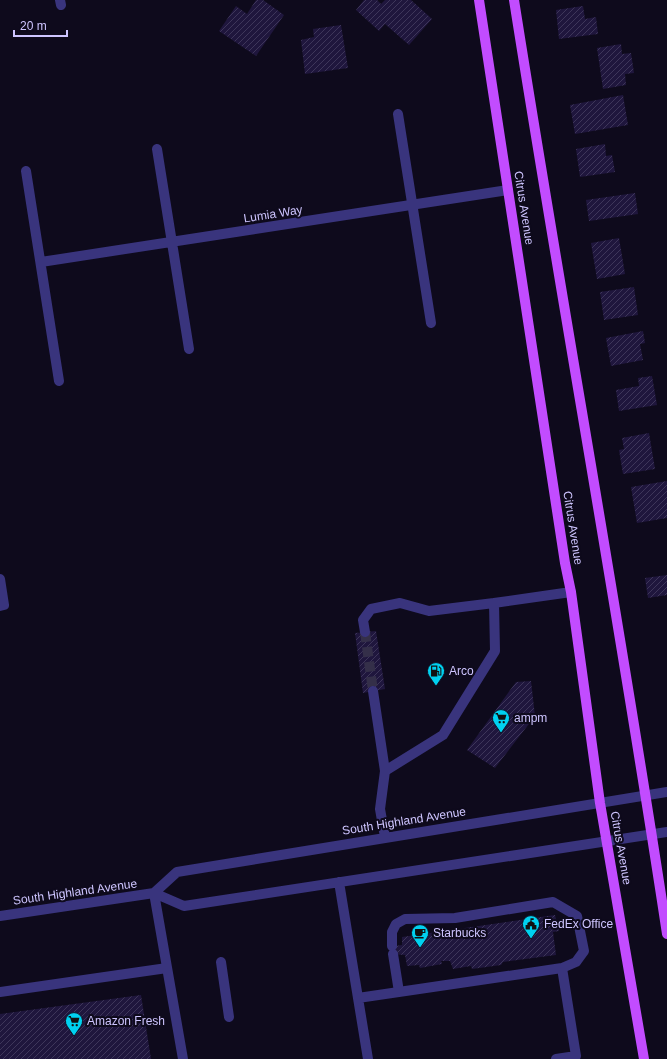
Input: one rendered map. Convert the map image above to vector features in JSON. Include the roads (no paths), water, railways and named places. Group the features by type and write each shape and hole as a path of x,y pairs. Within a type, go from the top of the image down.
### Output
{"main road":[{"name":"Citrus Avenue","path":"479,0 565,563 571,592 600,803 644,1059"},
{"name":"Citrus Avenue","path":"514,0 554,252 606,548 667,934"}],"street":[{"path":"398,114 431,323"},
{"path":"157,149 189,349"},
{"path":"26,171 59,381"},
{"name":"Lumia Way","path":"41,262 508,190"},
{"path":"0,579 4,605 0,606"},
{"path":"365,632 363,620 371,609 400,603 429,611 571,592"},
{"path":"385,771 443,735 495,651 494,602"},
{"path":"373,691 385,771 380,809 385,837"},
{"name":"South Highland Avenue","path":"154,893 177,872 667,792"},
{"name":"South Highland Avenue","path":"0,916 154,893 184,906 667,832"},
{"path":"339,882 368,1059"},
{"path":"154,893 183,1059"},
{"path":"358,998 562,968 576,962 584,951 577,916 553,902 455,918 405,919 396,924 392,932 398,992"},
{"path":"221,962 229,1017"},
{"path":"0,992 167,968"},
{"path":"556,1059 580,1057 562,968"}],"tunnel":[{"path":"365,632 373,691"}],"place":[{"name":"Arco","path":"436,686"},
{"name":"ampm","path":"501,733"},
{"name":"FedEx Office","path":"531,939"},
{"name":"Starbucks","path":"420,948"},
{"name":"Amazon Fresh","path":"74,1036"}]}
